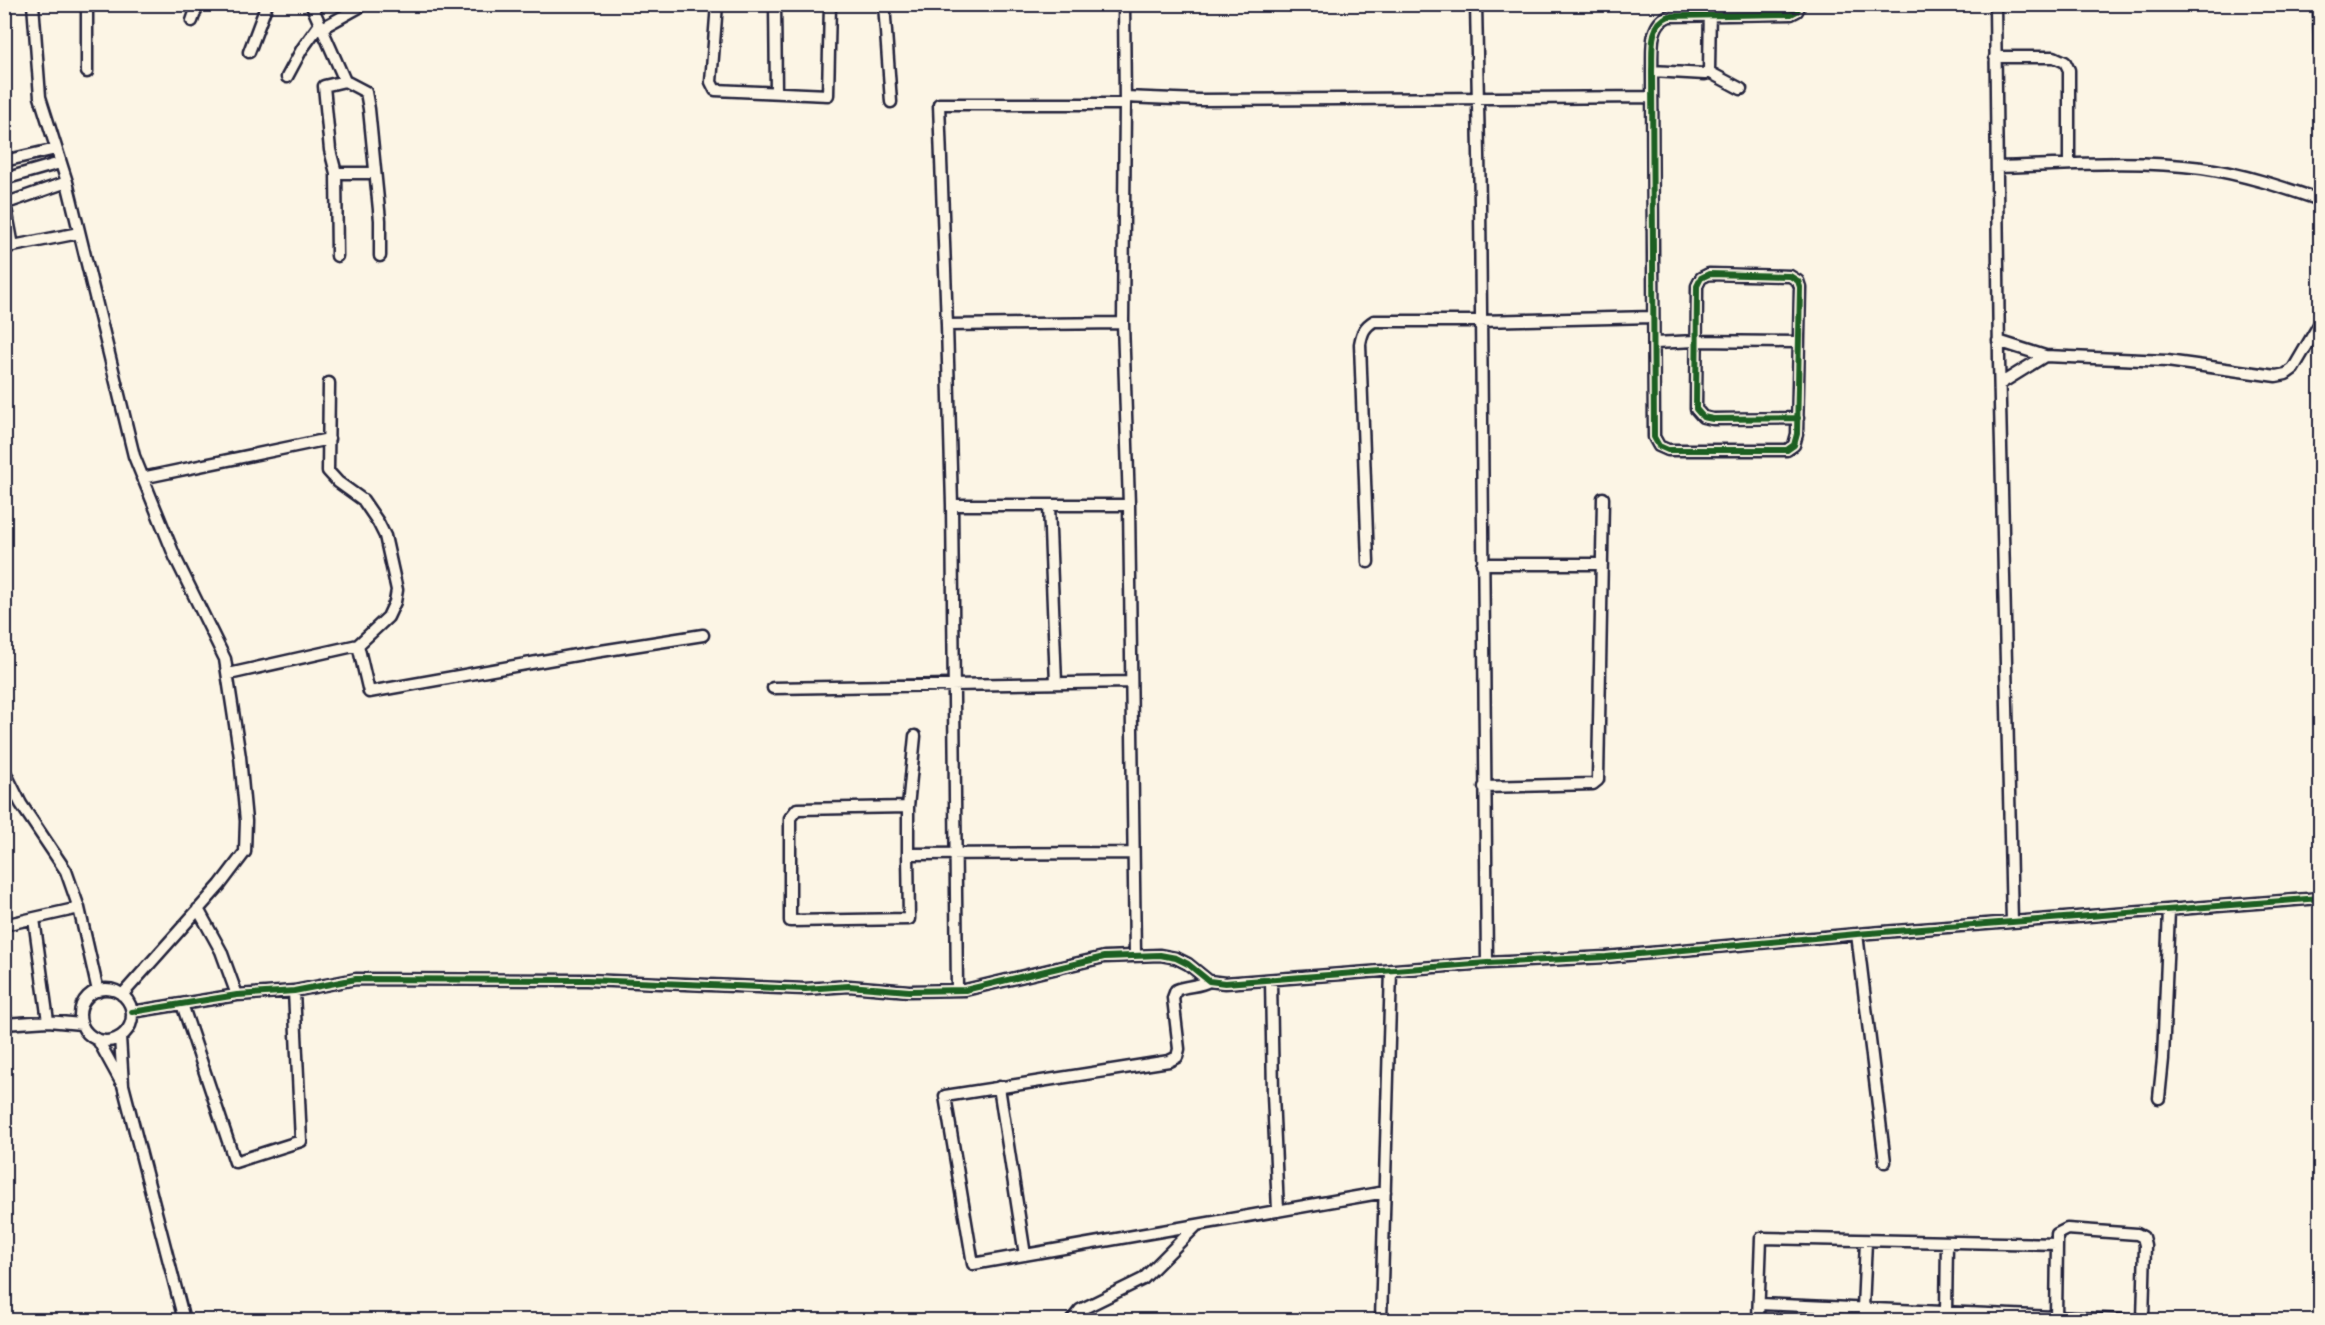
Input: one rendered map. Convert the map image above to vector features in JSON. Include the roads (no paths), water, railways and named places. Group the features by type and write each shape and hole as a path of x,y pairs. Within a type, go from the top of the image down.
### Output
{"street":[{"path":"33,4 40,98 67,182 134,456 175,557 225,659 242,768 246,821 245,852 122,995"},
{"path":"87,4 87,72"},
{"path":"192,21 198,4"},
{"path":"249,52 267,4"},
{"path":"311,4 345,81 366,92 380,220 380,256"},
{"path":"717,4 712,87 721,91 828,95 830,4"},
{"path":"775,4 776,92"},
{"path":"884,4 891,102"},
{"path":"1124,4 1124,323 1129,505 1135,955"},
{"path":"1476,4 1479,97 1487,963"},
{"path":"1798,418 1713,419 1703,417 1696,409 1697,286 1701,278 1709,274 1790,276 1798,281 1800,287 1798,418 1796,441 1787,450 1668,450 1659,446 1654,436 1652,71 1656,23 1669,16 1710,9 1791,14 1797,11 1800,4"},
{"path":"1995,4 1998,340 2012,922"},
{"path":"2319,4 2320,66"},
{"path":"287,77 302,49 321,26 358,8"},
{"path":"1709,72 1710,9"},
{"path":"1995,57 2055,57 2065,62 2069,70 2069,164"},
{"path":"1652,71 1705,74 1709,72 1741,89"},
{"path":"337,256 336,173 330,150 324,86 345,81"},
{"path":"957,990 952,505 939,104 1125,100 1652,97"},
{"path":"4,161 56,149"},
{"path":"4,179 60,163"},
{"path":"1997,167 2132,163 2201,168 2267,182 2320,200"},
{"path":"336,173 375,173"},
{"path":"67,182 5,203 13,246 79,233"},
{"path":"1368,562 1360,344 1362,333 1374,321 1653,317"},
{"path":"947,325 1124,323"},
{"path":"1998,340 2045,356 2157,360 2276,376 2286,374 2293,369 2320,323"},
{"path":"1655,343 1798,342"},
{"path":"2000,384 2045,356"},
{"path":"229,674 358,645 388,617 395,602 396,579 385,536 378,522 363,500 338,483 328,471 329,383"},
{"path":"142,478 329,439"},
{"path":"1484,787 1593,784 1598,780 1603,498"},
{"path":"952,505 1129,505"},
{"path":"1049,505 1056,683"},
{"path":"1482,564 1602,564"},
{"path":"358,645 369,692 704,635"},
{"path":"772,688 1130,682"},
{"path":"908,807 797,809 790,818 790,921 909,919 908,807 915,736"},
{"path":"4,770 10,794 66,871 79,908 98,991"},
{"path":"908,854 1133,853"},
{"path":"132,1012 237,995 294,991 356,980 587,980 805,989 849,986 909,991 965,990 1104,957 1135,955 1160,955 1176,958 1188,964 1209,981 1225,983 1271,981 1487,963 1606,957 1857,934 2320,898"},
{"path":"4,925 79,908"},
{"path":"198,909 221,951 237,995"},
{"path":"2159,1098 2163,1059 2169,910"},
{"path":"34,919 48,1021"},
{"path":"1857,934 1885,1162"},
{"path":"1381,1320 1391,970"},
{"path":"1209,981 1203,985 1186,986 1176,990 1173,998 1179,1049 1177,1057 1169,1061 945,1096 974,1264 1385,1192"},
{"path":"1271,981 1278,1211"},
{"path":"113,990 122,995 132,1012 130,1026 120,1037 111,1041 98,1040 91,1036 81,1024 82,1006 87,998 98,991 113,990"},
{"path":"182,1004 235,1162 301,1141 294,991"},
{"path":"4,1024 48,1021 81,1024"},
{"path":"120,1037 123,1085 184,1320"},
{"path":"98,1040 123,1085"},
{"path":"999,1087 1025,1255"},
{"path":"1072,1320 1080,1310 1143,1279 1197,1225"},
{"path":"2056,1319 2057,1234 2067,1229 2137,1234 2143,1237 2145,1245 2143,1320"},
{"path":"1758,1320 1761,1238 2057,1244"},
{"path":"1866,1240 1866,1313"},
{"path":"1946,1313 1947,1243"},
{"path":"1759,1304 1866,1313 1946,1313 1961,1317 2124,1320"}]}
